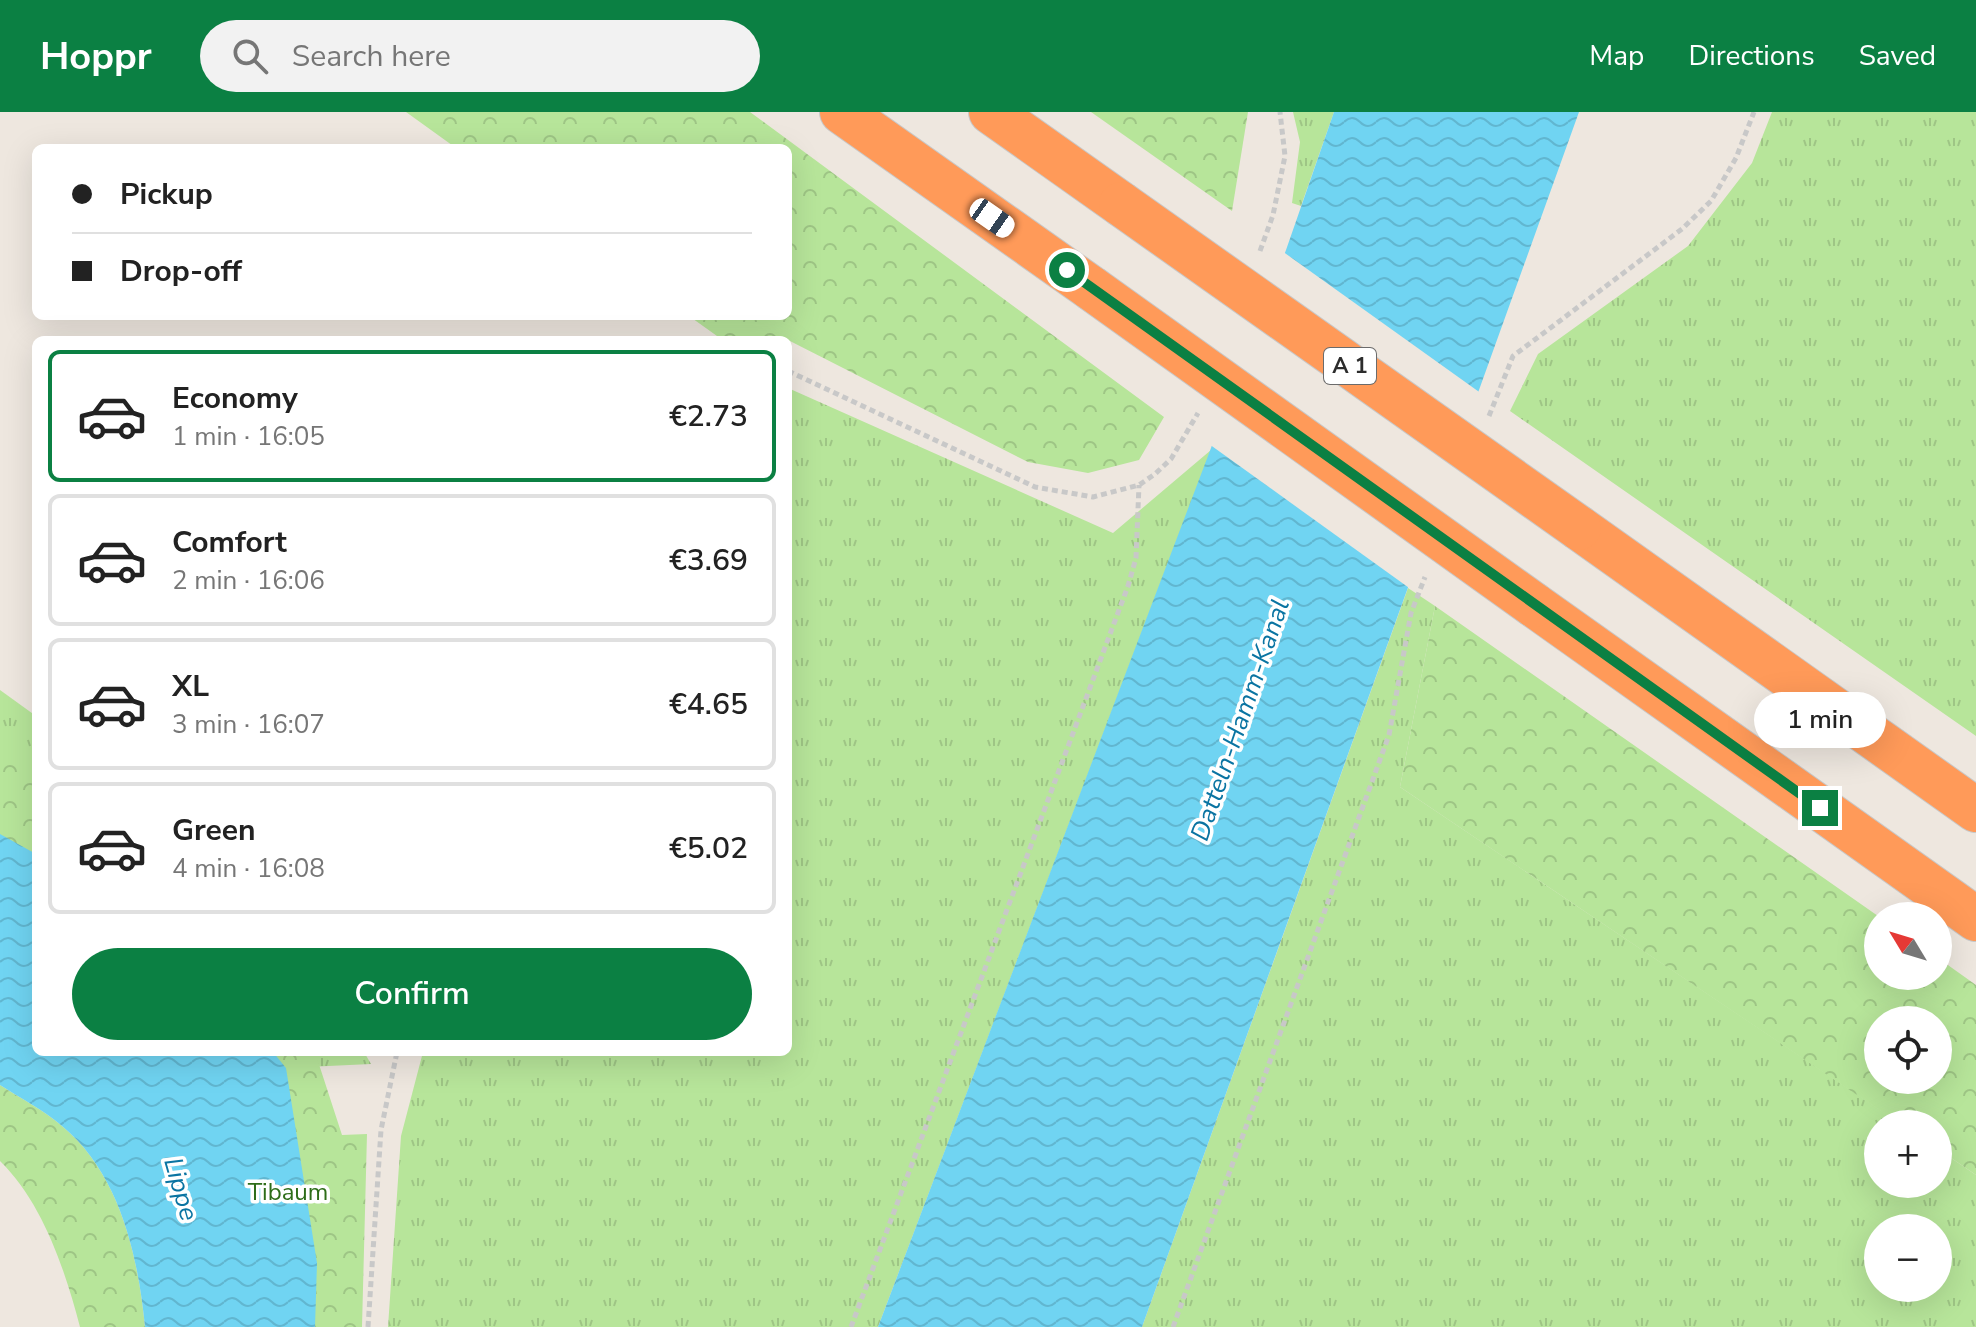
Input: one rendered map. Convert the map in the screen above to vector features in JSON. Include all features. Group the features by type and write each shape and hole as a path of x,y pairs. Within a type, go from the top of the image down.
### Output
{"highway":[{"path":"842,112 1976,919"},
{"name":"A 1","path":"991,112 1976,810"}],"path":[{"path":"1485,427 1513,356 1682,229 1711,201 1736,158 1754,112"},
{"path":"792,373 1035,487 1093,497 1139,485 1136,558 1128,586 851,1327"},
{"path":"1173,1327 1389,735 1411,613 1428,570"},
{"path":"368,1327 381,1130 396,1056"}],"green space":[{"path":"406,112 750,112 1164,417 1139,460 1088,473 1028,462 792,342 792,336 717,336 695,320 792,320 792,144 450,144"},
{"path":"1091,112 1248,112 1232,211"},
{"path":"1293,112 1334,112 1301,206 1292,203 1300,142"},
{"path":"1772,112 1976,112 1976,736 1510,411 1538,354 1688,246 1752,163"},
{"path":"792,390 1113,533 1211,450 878,1327 388,1327 401,1136 422,1056 792,1056"},
{"path":"1408,588 1435,606 1400,787 1880,1110 1864,1110 1864,1198 1952,1198 1952,1159 1976,1175 1976,1327 1142,1327"},
{"path":"1435,606 1864,906 1864,990 1952,990 1952,968 1976,985 1976,1175 1952,1159 1952,1110 1879,1110 1400,787"},
{"path":"0,690 32,713 32,852 0,834"},
{"path":"0,744 7,751 32,760 32,957 0,939"},
{"name":"Tibaum","path":"146,1056 316,1056 342,1135 367,1134 362,1327 234,1327"},
{"path":"276,1056 366,1056 371,1064 286,1068"},
{"path":"0,1085 62,1126 98,1168 112,1192 131,1245 145,1327 80,1327 59,1261 40,1217 29,1197 0,1161"}],"water":[{"name":"Datteln-Hamm-Kanal","path":"1334,112 1579,112 1142,1327 878,1327 1286,250"},
{"name":"Lippe","path":"0,834 32,852 32,1056 276,1056 286,1068 317,1263 315,1327 145,1327 131,1245 112,1192 98,1168 62,1126 0,1085"}],"pier":[{"path":"1282,251 1482,394 1412,590 1209,444"}],"route":[{"path":"1067,270 1820,808"}]}
